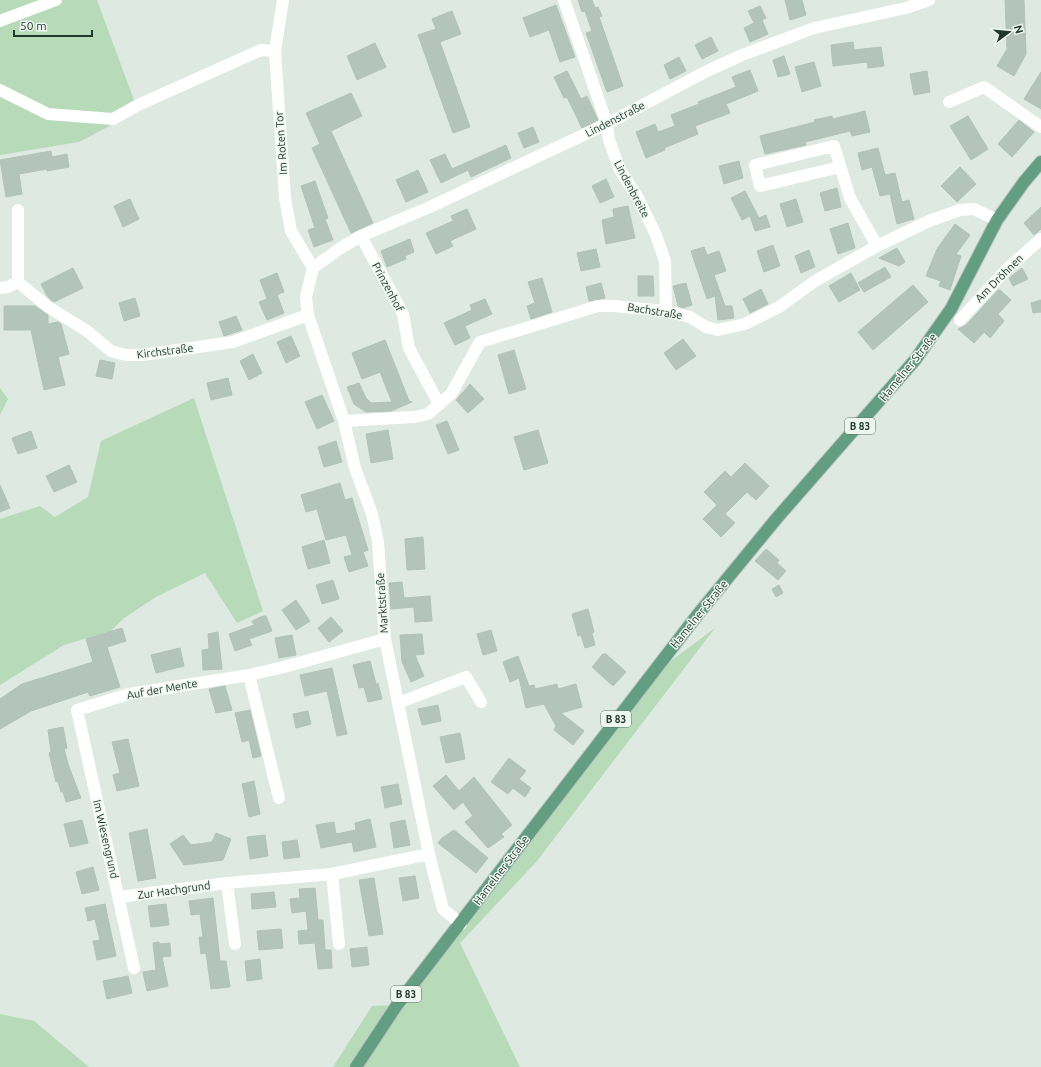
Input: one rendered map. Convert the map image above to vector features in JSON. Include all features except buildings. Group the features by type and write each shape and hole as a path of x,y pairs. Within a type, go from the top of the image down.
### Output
{"main road":[{"name":"Hamelner Straße","path":"356,1067 396,1005 461,924 548,807 699,612 777,518 915,360 952,309 997,220 1024,182 1041,162"}],"street":[{"path":"0,21 56,0"},
{"name":"Im Roten Tor","path":"283,0 275,50 285,198 291,231 313,268"},
{"name":"Lindenbreite","path":"564,0 607,124 609,140 620,170 638,198 656,235 665,261 666,311"},
{"name":"Lindenstraße","path":"313,268 339,249 361,236 432,206 607,124 705,72 778,40 814,28 906,8 929,0"},
{"path":"0,90 48,114 113,119 138,105 261,50 275,50"},
{"path":"950,102 984,87 1041,127"},
{"path":"840,167 760,186 755,165 834,146 850,198 877,246"},
{"name":"Bachstraße","path":"344,421 414,417 428,414 451,394 480,342 598,306 666,311 690,317 706,327 718,330 745,324 779,307 815,281 877,246 929,221 960,210 974,209 997,220"},
{"path":"0,288 8,287 18,282 18,210"},
{"name":"Prinzenhof","path":"361,236 403,314 409,348 439,404"},
{"name":"Am Dröhnen","path":"960,320 1006,270 1041,239"},
{"name":"Marktstraße","path":"313,268 306,297 308,315 344,421 348,441 372,514 378,542 385,639 429,854 443,909 461,924"},
{"name":"Kirchstraße","path":"18,282 47,306 87,332 111,351 126,355 142,355 233,342 308,315"},
{"name":"Auf der Mente","path":"77,710 129,694 249,675 385,639"},
{"path":"249,675 279,798"},
{"path":"398,703 466,677 481,702"},
{"name":"Im Wiesengrund","path":"77,710 120,897 134,968"},
{"name":"Zur Hachgrund","path":"120,897 228,883 332,874 429,854"},
{"path":"332,874 339,944"},
{"path":"228,883 234,944"}],"green space":[{"path":"0,0 97,0 138,111 79,142 0,155"},
{"path":"0,388 8,399 0,415"},
{"path":"194,398 263,611 237,623 205,573 156,597 124,618 111,631 64,645 0,685 0,519 40,506 55,517 88,497 101,441"},
{"path":"715,628 537,861 460,943 520,1067 333,1067 372,1006 397,1005 648,678"},
{"path":"0,1014 34,1021 89,1067 0,1067"}]}
